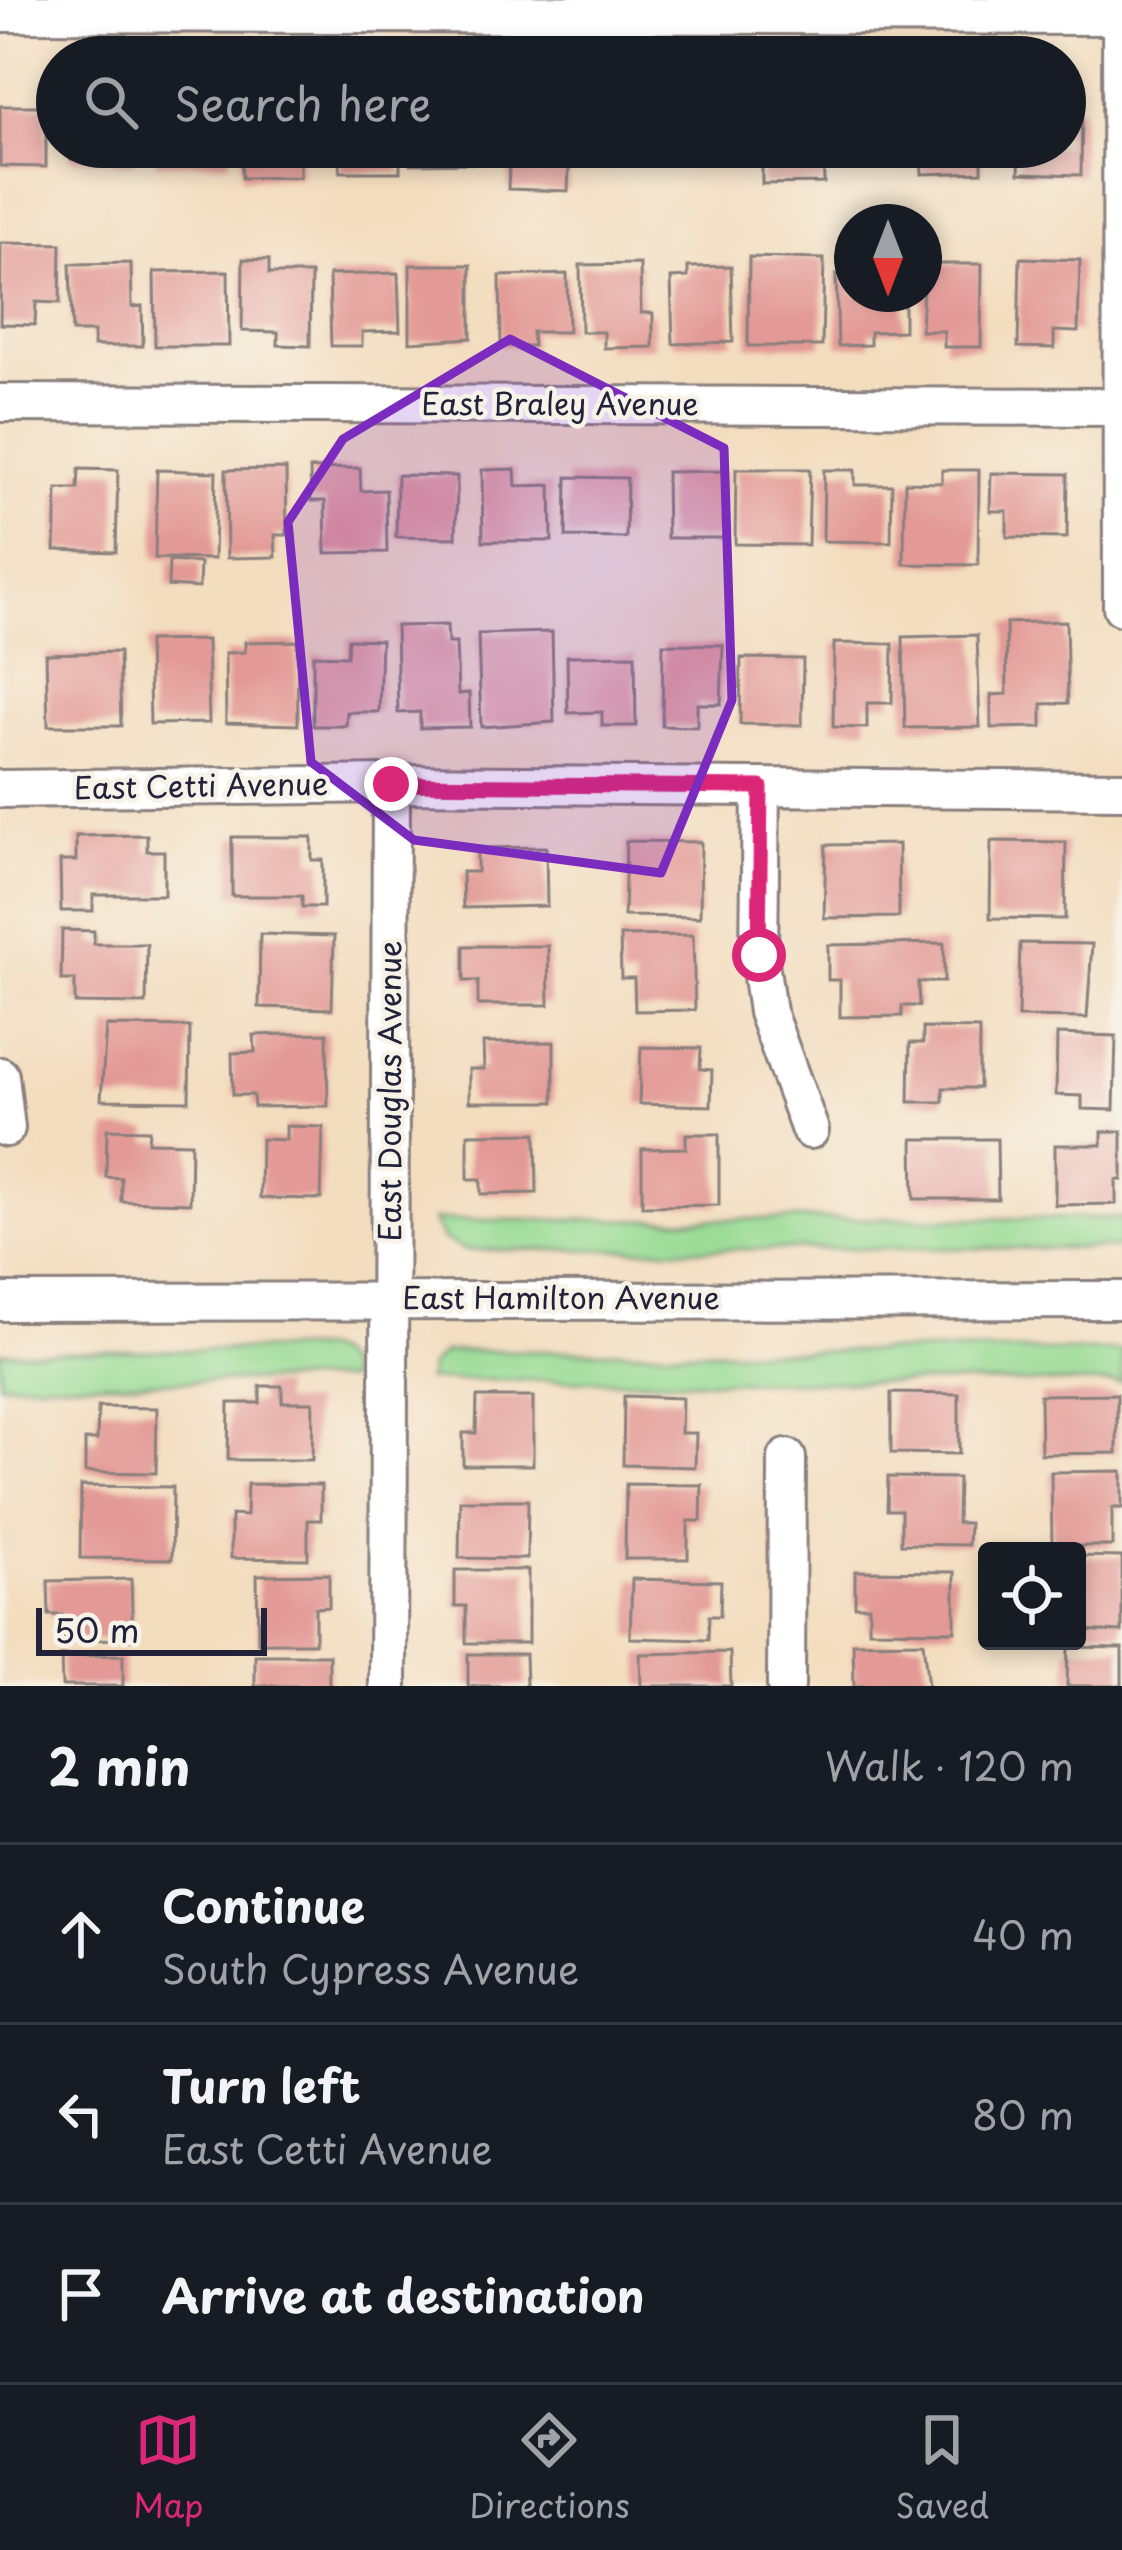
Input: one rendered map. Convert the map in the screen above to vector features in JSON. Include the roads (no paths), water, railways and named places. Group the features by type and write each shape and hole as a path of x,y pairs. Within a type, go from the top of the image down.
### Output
{"street":[{"path":"1120,0 1122,607"},
{"path":"0,13 1120,16"},
{"name":"East Braley Avenue","path":"0,403 1120,407"},
{"name":"East Cetti Avenue","path":"0,789 391,784 1122,790"},
{"name":"East Douglas Avenue","path":"388,1686 391,784"},
{"path":"761,787 759,955 767,1012 810,1130"},
{"path":"0,1076 6,1128"},
{"name":"East Hamilton Avenue","path":"0,1302 1122,1300"},
{"path":"786,1686 787,1458"}]}
